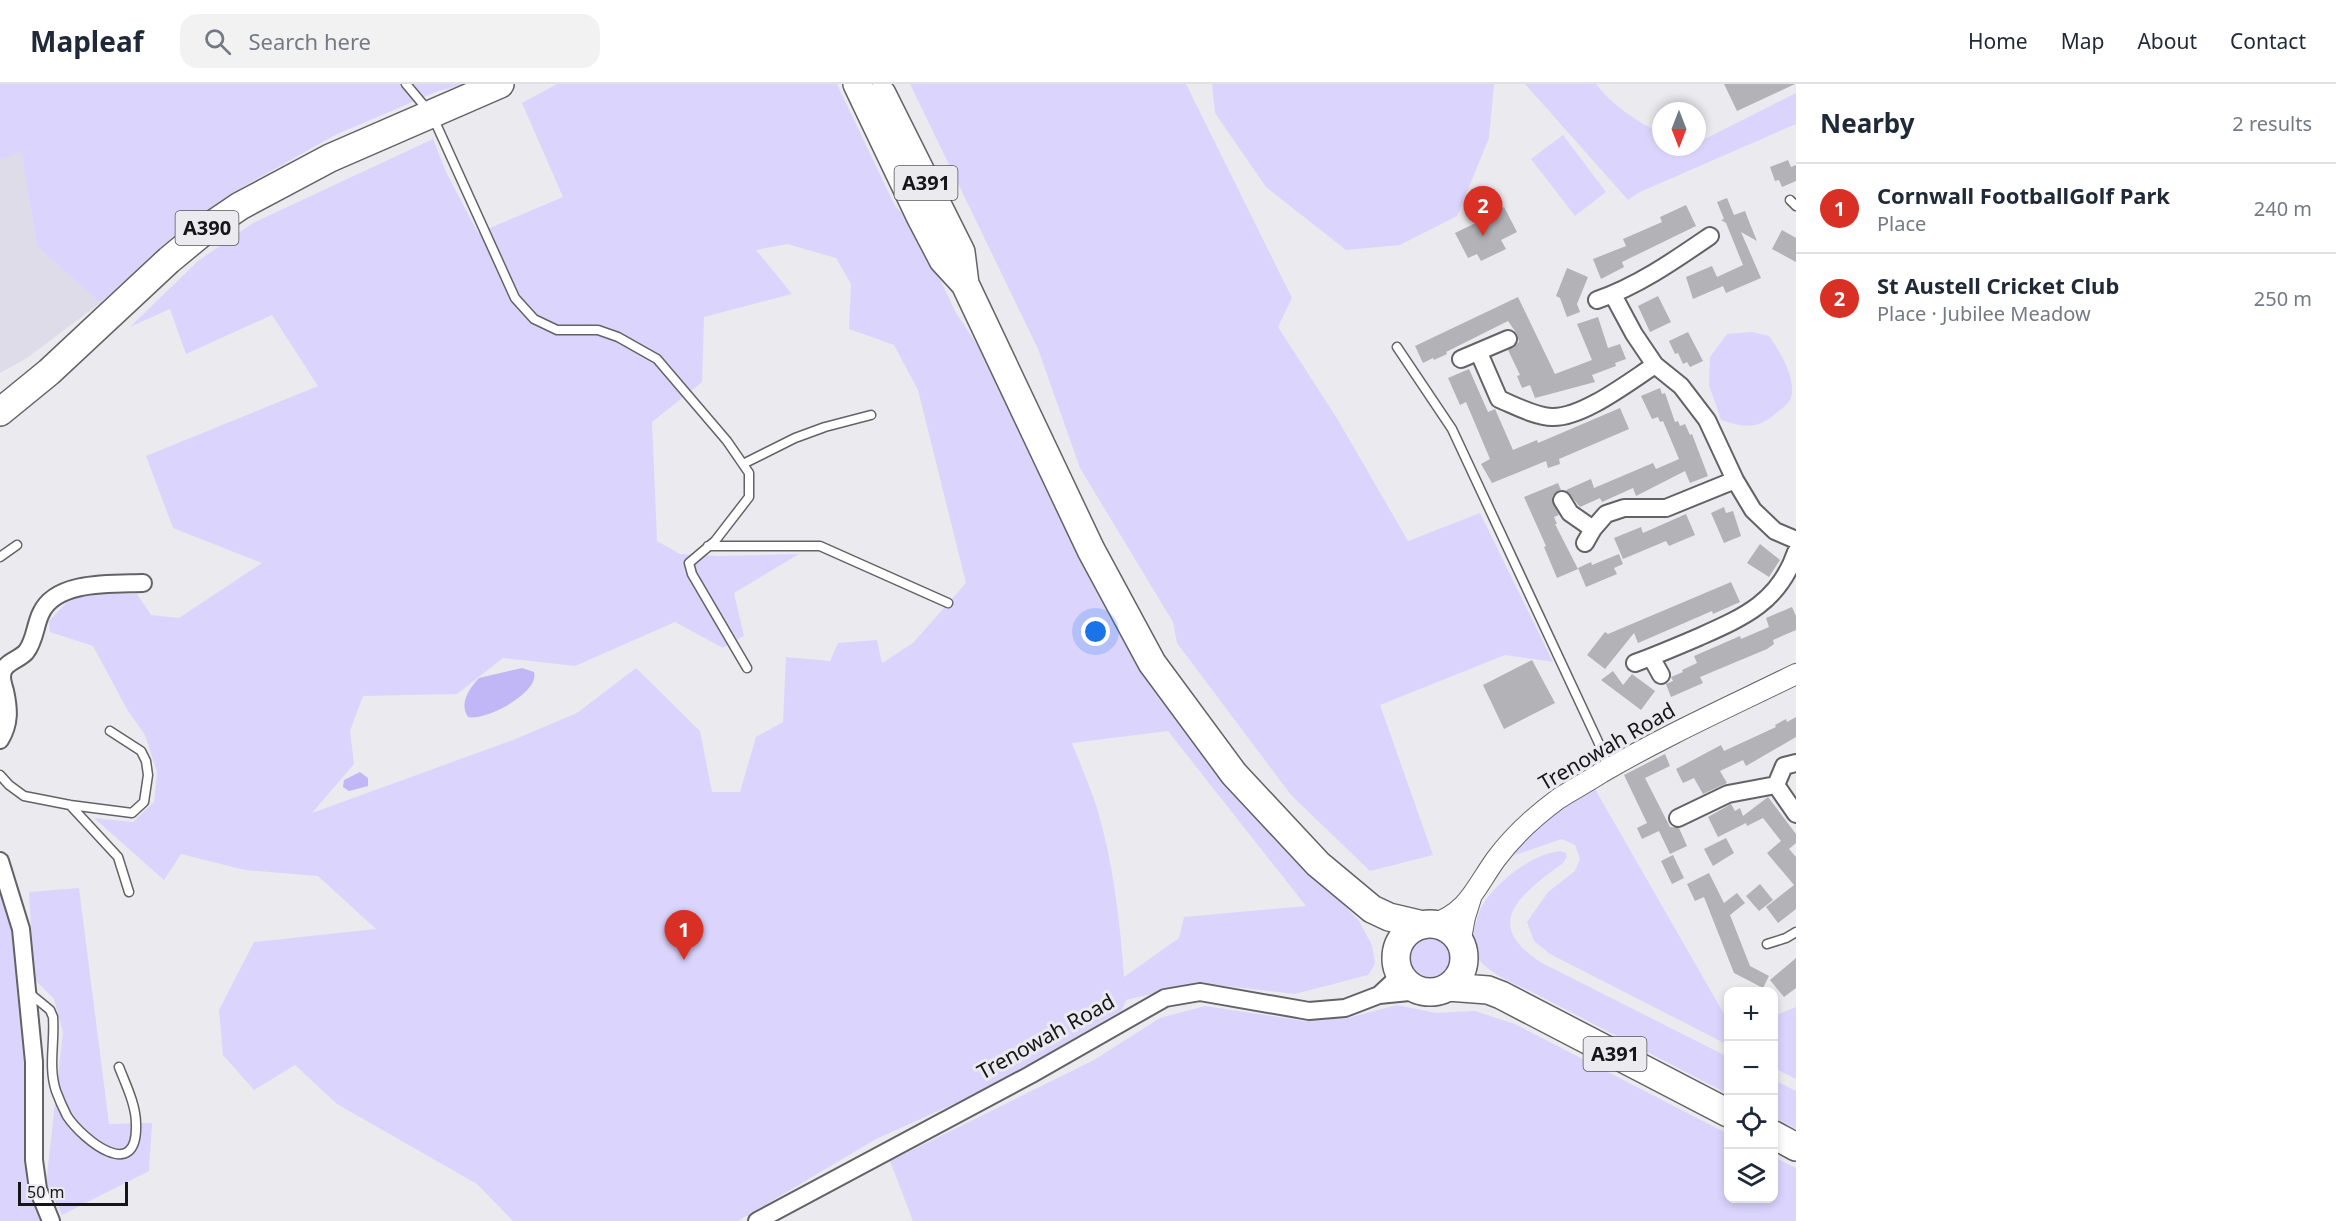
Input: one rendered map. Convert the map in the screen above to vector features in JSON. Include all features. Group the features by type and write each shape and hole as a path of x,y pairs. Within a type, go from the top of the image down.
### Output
{"highway":[{"name":"A390","path":"0,412 49,372 169,260 224,216 282,182 330,158 500,84"},
{"name":"A391","path":"857,84 943,260 965,284 1091,550 1152,663 1234,774 1318,864 1372,909 1389,917 1427,925"},
{"name":"A391","path":"877,84 961,252 965,284"},
{"name":"A391","path":"1372,909 1383,927 1397,968"},
{"path":"1427,925 1449,930 1462,947 1463,962 1460,974 1448,987 1431,992 1419,991 1408,985 1397,968 1396,952 1401,939 1411,930 1427,925"},
{"name":"A391","path":"1462,947 1488,982 1501,994"},
{"name":"A391","path":"1448,987 1488,990 1501,994 1724,1111"},
{"path":"1778,1138 1796,1147"}],"street":[{"path":"1710,236 1670,263 1605,297 1655,365 1681,386 1707,420 1752,510 1775,531 1796,540"},
{"path":"1461,359 1508,339"},
{"path":"1479,353 1499,399 1521,409 1552,417 1587,409 1655,365"},
{"path":"1562,500 1589,536 1606,514 1624,508 1666,508 1735,480"},
{"path":"1635,663 1743,618 1768,599 1789,572 1796,552"},
{"path":"0,740 6,730 9,716 2,677 4,668 25,653 31,643 41,611 59,595 76,587 143,583"},
{"path":"1652,657 1661,675"},
{"name":"Trenowah Road","path":"1462,947 1465,917 1471,898 1496,859 1522,828 1560,798 1640,751 1796,674"},
{"path":"1776,785 1784,766 1796,763"},
{"path":"1776,785 1796,814"},
{"path":"1678,818 1728,794 1776,785"},
{"path":"0,861 21,929 34,1062 34,1160 38,1189 51,1221"},
{"name":"Trenowah Road","path":"1427,925 1446,920 1471,898"},
{"name":"Trenowah Road","path":"1379,995 1395,980 1397,968"},
{"name":"Trenowah Road","path":"757,1221 1030,1075 1165,998 1200,992 1309,1011 1345,1008 1379,995 1419,991"}],"lane":[{"path":"406,84 432,115 515,298 534,319 557,330 598,330 657,359 727,441 749,473 749,497 737,515 689,563 692,574 747,668"},
{"path":"1397,347 1452,429 1597,739 1608,769"},
{"path":"743,464 795,438 825,427 872,415"},
{"path":"0,557 17,545"},
{"path":"708,546 820,546 948,603"},
{"path":"0,775 24,796 132,813 144,802 148,775 146,761 141,751 110,731"},
{"path":"70,805 118,857 129,892"},
{"path":"1767,944 1796,932"},
{"path":"27,992 50,1010 53,1017 52,1076 66,1114 96,1146 109,1153 120,1154 127,1153 132,1147 136,1124 132,1103 119,1067"}],"shaded area":[{"path":"0,84 468,84 438,91 335,135 246,185 190,222 100,303 37,247 21,152 0,160"},
{"path":"557,84 837,84 895,206 915,226 956,313 990,364 1234,787 1359,921 1372,945 1375,964 1368,975 1295,994 1199,983 1126,1000 1122,1010 985,1090 876,1139 738,1221 513,1221 477,1184 337,1104 295,1065 254,1090 223,1055 219,1010 254,942 376,929 318,876 245,870 181,854 164,880 94,818 133,822 154,802 157,772 145,735 128,711 93,646 50,632 49,621 67,602 84,594 137,594 151,615 179,618 262,563 173,528 146,456 318,386 272,315 186,354 170,309 130,327 198,261 253,223 433,139 446,172 478,233 563,197 522,103","holes":["787,244 836,258 851,284 849,329 894,345 918,390 966,583 913,643 882,663 877,640 838,643 830,661 786,657 783,722 756,737 740,792 712,792 700,731 636,668 577,713 513,740 312,813 354,764 350,731 363,696 457,694 503,658 575,666 675,622 723,648 744,636 734,593 799,554 719,556 680,554 657,541 652,422 702,382 704,317 792,294 756,250","1168,731 1306,906 1184,917 1179,938 1124,977 1112,870 1097,808 1072,743"]},
{"path":"910,84 1186,84 1292,298 1278,327 1338,420 1408,541 1480,513 1553,662 1505,655 1380,705 1433,855 1370,871 1291,795 1177,643 1173,622 1080,468 1038,349"},
{"path":"1212,84 1494,84 1489,138 1457,216 1400,245 1346,250 1266,187 1215,113"},
{"path":"1525,84 1596,84 1626,112 1652,128 1652,156 1706,156 1706,138 1796,93 1796,124 1640,192 1628,200"},
{"path":"1563,135 1606,192 1575,216 1531,159"},
{"path":"21,151 37,247 100,303 27,358 0,373 0,160"},
{"path":"1752,332 1769,336 1788,369 1792,391 1789,402 1772,416 1759,424 1746,426 1721,420 1709,385 1710,357 1727,334"},
{"path":"522,668 534,672 534,680 520,697 486,715 468,717 465,712 465,701 479,678"},
{"path":"360,772 368,778 368,786 349,791 343,787 344,780"},
{"path":"1595,789 1724,1014 1724,1043 1550,954 1534,941 1527,922 1548,892 1575,871 1580,859 1575,845 1562,839 1509,857 1537,826"},
{"path":"1561,851 1566,853 1567,857 1522,898 1510,922 1513,935 1523,948 1542,963 1724,1055 1724,1092 1503,978 1482,963 1475,954 1470,943 1469,930 1474,930 1479,912 1493,891 1525,864 1550,853"},
{"path":"0,861 21,929 38,1189 51,1221 0,1221"},
{"path":"79,888 109,1124 152,1123 149,1171 62,1215 46,1183 63,1032 54,999 34,979 29,892"},
{"path":"1432,937 1441,938 1448,943 1453,950 1453,968 1448,975 1441,980 1432,981 1423,980 1416,975 1411,968 1410,959 1411,950 1416,943 1423,938"},
{"path":"1397,1005 1436,1013 1475,1011 1515,1024 1724,1132 1724,1203 1778,1203 1778,1159 1796,1168 1796,1221 913,1221 890,1161 1094,1060 1160,1018 1205,1006 1305,1021 1348,1018"},
{"path":"1796,1007 1796,1079 1778,1070 1778,1014"},
{"path":"1778,1082 1796,1091 1796,1129 1778,1119"}],"building":[{"path":"1724,84 1795,84 1737,111"},
{"path":"1788,160 1791,167 1796,165 1796,181 1782,187 1779,180 1775,181 1770,167"},
{"path":"1727,198 1734,215 1745,211 1757,241 1741,232 1761,278 1726,293 1723,286 1693,299 1686,277 1712,266 1717,277 1743,265 1726,223 1721,220 1724,219 1717,202"},
{"path":"1686,205 1696,226 1622,262 1624,267 1601,279 1593,259 1626,246 1623,239 1662,222 1660,217"},
{"path":"1504,207 1517,232 1501,240 1506,249 1481,261 1477,254 1468,258 1455,233"},
{"path":"1782,230 1796,238 1796,262 1772,249"},
{"path":"1567,268 1588,277 1577,304 1580,312 1567,317 1560,298 1556,296"},
{"path":"1658,296 1671,322 1650,332 1638,306"},
{"path":"1518,297 1555,374 1592,360 1577,324 1598,317 1608,348 1620,344 1626,359 1615,363 1616,366 1592,375 1595,382 1535,398 1530,385 1522,388 1517,376 1520,375 1508,350 1519,342 1517,334 1508,321 1446,352 1447,354 1423,363 1415,346"},
{"path":"1688,332 1703,361 1690,367 1687,362 1683,364 1669,341"},
{"path":"1469,369 1488,412 1495,409 1513,450 1537,440 1538,443 1620,408 1629,429 1559,459 1560,464 1548,468 1546,461 1492,483 1481,464 1490,459 1466,402 1460,405 1448,378"},
{"path":"1660,388 1662,394 1665,393 1675,422 1678,421 1680,426 1685,424 1690,435 1692,434 1708,476 1690,483 1685,471 1636,496 1633,488 1602,502 1600,498 1580,507 1566,490 1591,479 1594,488 1653,463 1656,469 1679,459 1663,421 1660,422 1658,417 1652,419 1641,396"},
{"path":"1558,483 1561,490 1553,495 1552,500 1559,515 1554,517 1557,524 1555,524 1578,569 1557,578 1544,547 1546,546 1524,497"},
{"path":"1724,507 1726,513 1733,511 1741,536 1724,543 1711,513"},
{"path":"1686,514 1695,535 1669,546 1666,541 1623,559 1614,538 1641,527 1643,533"},
{"path":"1760,544 1780,560 1769,577 1747,563"},
{"path":"1619,554 1623,564 1614,568 1617,574 1586,587 1578,568"},
{"path":"1731,582 1740,602 1713,614 1712,611 1638,643 1634,633 1605,669 1587,655 1605,632 1608,634"},
{"path":"1792,607 1796,616 1796,630 1773,640 1774,644 1767,649 1700,677 1703,683 1671,697 1666,684 1673,681 1671,677 1697,663 1694,656 1740,636 1741,639 1769,627 1766,618"},
{"path":"1532,660 1555,703 1504,729 1483,685"},
{"path":"1613,671 1623,685 1632,674 1655,691 1641,710 1601,680"},
{"path":"1796,717 1796,737 1746,766 1743,760 1720,771 1727,783 1703,794 1694,778 1683,783 1676,769 1721,745 1724,751 1776,727 1775,725 1786,719 1787,722"},
{"path":"1665,754 1670,766 1645,778 1670,827 1679,828 1687,846 1670,854 1659,831 1642,839 1637,828 1647,823 1624,775"},
{"path":"1768,797 1796,834 1796,843 1789,849 1796,857 1796,909 1778,923 1766,907 1794,885 1767,853 1781,841 1763,818 1747,826 1746,823 1718,837 1708,817 1731,804 1735,811 1740,808 1743,816"},
{"path":"1726,838 1734,853 1713,866 1704,849"},
{"path":"1673,855 1684,878 1672,884 1661,861"},
{"path":"1709,873 1724,903 1737,893 1745,903 1730,915 1750,966 1769,976 1764,987 1734,973 1704,897 1695,901 1687,884"},
{"path":"1760,884 1773,900 1759,911 1746,896"},
{"path":"1796,958 1796,988 1784,997 1770,980"}],"place":[{"name":"St Austell Cricket Club","path":"1483,236"},
{"name":"Cornwall FootballGolf Park","path":"684,960"}]}
